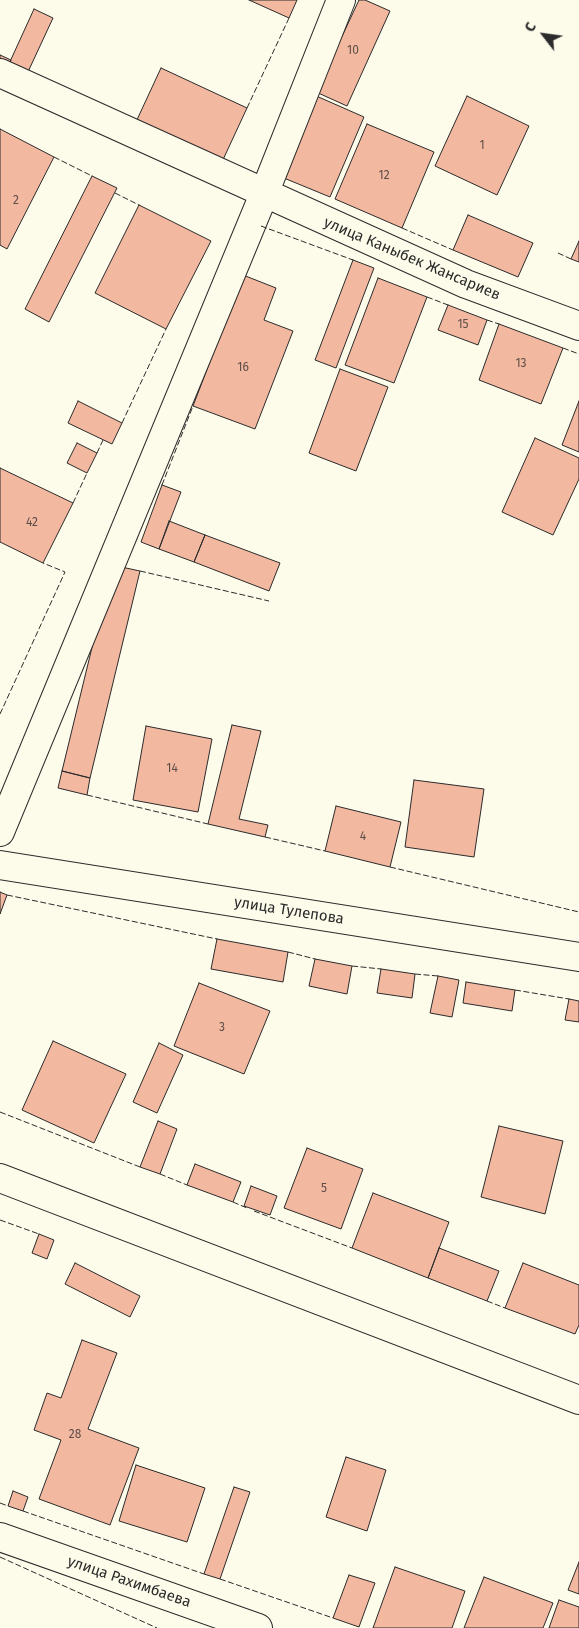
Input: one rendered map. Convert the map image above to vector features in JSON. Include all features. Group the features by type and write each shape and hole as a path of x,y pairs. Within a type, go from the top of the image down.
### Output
{"street":[{"path":"0,832 256,190 341,0"},
{"name":"улица Каныбек Жансариев","path":"0,73 466,284 579,326"},
{"name":"улица Тулепова","path":"0,865 579,957"},
{"path":"0,1178 579,1400"},
{"name":"улица Рахимбаева","path":"0,1537 258,1628"}],"building":[{"path":"249,0 297,0 289,18"},
{"path":"359,0 365,0 390,11 347,106 316,92"},
{"path":"34,9 53,18 27,74 8,66"},
{"path":"0,55 11,60 8,66 0,62"},
{"path":"161,68 247,108 221,164 135,124"},
{"path":"314,95 364,117 330,197 279,176"},
{"path":"467,96 529,126 497,195 435,166"},
{"path":"367,124 434,152 402,228 335,199"},
{"path":"0,129 54,157 7,249 0,245"},
{"path":"92,176 117,188 49,322 25,309"},
{"path":"139,205 211,241 166,329 95,293"},
{"path":"468,215 533,243 518,277 453,250"},
{"path":"579,241 579,262 571,259"},
{"path":"353,260 374,268 336,368 315,360"},
{"path":"243,275 276,288 264,320 293,331 255,429 193,406"},
{"path":"378,278 427,297 394,383 345,365"},
{"path":"448,305 487,320 478,345 438,330"},
{"path":"499,324 563,348 541,404 479,380"},
{"path":"340,369 388,387 356,471 309,453"},
{"path":"78,401 122,423 112,444 68,423"},
{"path":"579,401 579,452 562,445"},
{"path":"535,438 579,458 579,479 553,535 502,512"},
{"path":"77,443 97,453 87,473 67,463"},
{"path":"0,468 73,503 43,563 0,542"},
{"path":"162,485 181,492 159,549 141,542"},
{"path":"169,521 205,535 194,562 159,549"},
{"path":"205,535 280,563 269,591 194,562"},
{"path":"112,565 140,571 90,778 62,771"},
{"path":"232,725 261,731 239,819 268,825 265,837 208,824"},
{"path":"146,726 212,739 198,812 133,800"},
{"path":"62,771 90,778 87,795 58,788"},
{"path":"414,780 484,789 474,857 405,847"},
{"path":"336,806 401,822 390,867 325,851"},
{"path":"0,892 7,895 0,914"},
{"path":"217,939 288,952 283,982 211,969"},
{"path":"315,959 352,966 347,994 309,986"},
{"path":"381,969 415,974 412,998 377,993"},
{"path":"438,976 459,980 452,1017 430,1013"},
{"path":"466,982 515,990 512,1011 463,1003"},
{"path":"199,983 270,1011 244,1074 174,1046"},
{"path":"569,999 579,1001 579,1022 565,1020"},
{"path":"53,1041 126,1074 94,1143 22,1110"},
{"path":"159,1043 183,1055 157,1113 133,1102"},
{"path":"158,1121 177,1129 160,1174 140,1167"},
{"path":"499,1126 563,1141 545,1214 481,1197"},
{"path":"307,1148 363,1169 341,1229 284,1208"},
{"path":"195,1164 241,1182 233,1202 187,1185"},
{"path":"251,1186 277,1196 270,1215 244,1206"},
{"path":"373,1193 449,1222 428,1278 352,1248"},
{"path":"39,1234 54,1240 47,1259 32,1253"},
{"path":"439,1248 499,1271 487,1301 428,1278"},
{"path":"75,1263 140,1296 130,1317 65,1284"},
{"path":"523,1263 579,1285 579,1325 575,1334 505,1308"},
{"path":"82,1340 117,1353 88,1429 139,1448 110,1525 39,1499 61,1440 34,1430 47,1393 61,1398"},
{"path":"346,1457 386,1470 367,1531 326,1517"},
{"path":"136,1465 205,1488 187,1542 119,1521"},
{"path":"234,1487 250,1492 220,1579 204,1574"},
{"path":"13,1491 28,1497 23,1511 8,1506"},
{"path":"579,1562 579,1594 568,1590"},
{"path":"395,1567 465,1591 452,1628 373,1628"},
{"path":"349,1575 375,1583 359,1627 333,1618"},
{"path":"484,1577 553,1603 543,1628 464,1628"},
{"path":"559,1600 579,1607 579,1628 549,1628"}],"fence":[{"path":"247,108 289,18"},
{"path":"54,157 92,176"},
{"path":"115,193 139,205"},
{"path":"261,226 353,260"},
{"path":"402,228 453,250"},
{"path":"558,253 571,259"},
{"path":"427,297 448,305"},
{"path":"487,320 499,324"},
{"path":"122,423 166,329"},
{"path":"563,348 579,354"},
{"path":"162,485 193,406"},
{"path":"97,453 103,440"},
{"path":"73,503 87,473"},
{"path":"0,714 65,572 43,563"},
{"path":"140,571 269,601"},
{"path":"87,795 208,824"},
{"path":"265,837 325,851"},
{"path":"390,867 579,912"},
{"path":"7,895 217,939"},
{"path":"288,952 315,959"},
{"path":"352,966 381,969"},
{"path":"415,974 438,976"},
{"path":"515,990 569,999"},
{"path":"0,1112 140,1167"},
{"path":"160,1174 187,1185"},
{"path":"233,1202 247,1208"},
{"path":"254,1211 352,1248"},
{"path":"0,1220 39,1234"},
{"path":"487,1301 505,1308"},
{"path":"0,1503 8,1506"},
{"path":"23,1511 204,1574"},
{"path":"0,1557 157,1628"},
{"path":"220,1579 333,1618"}]}
